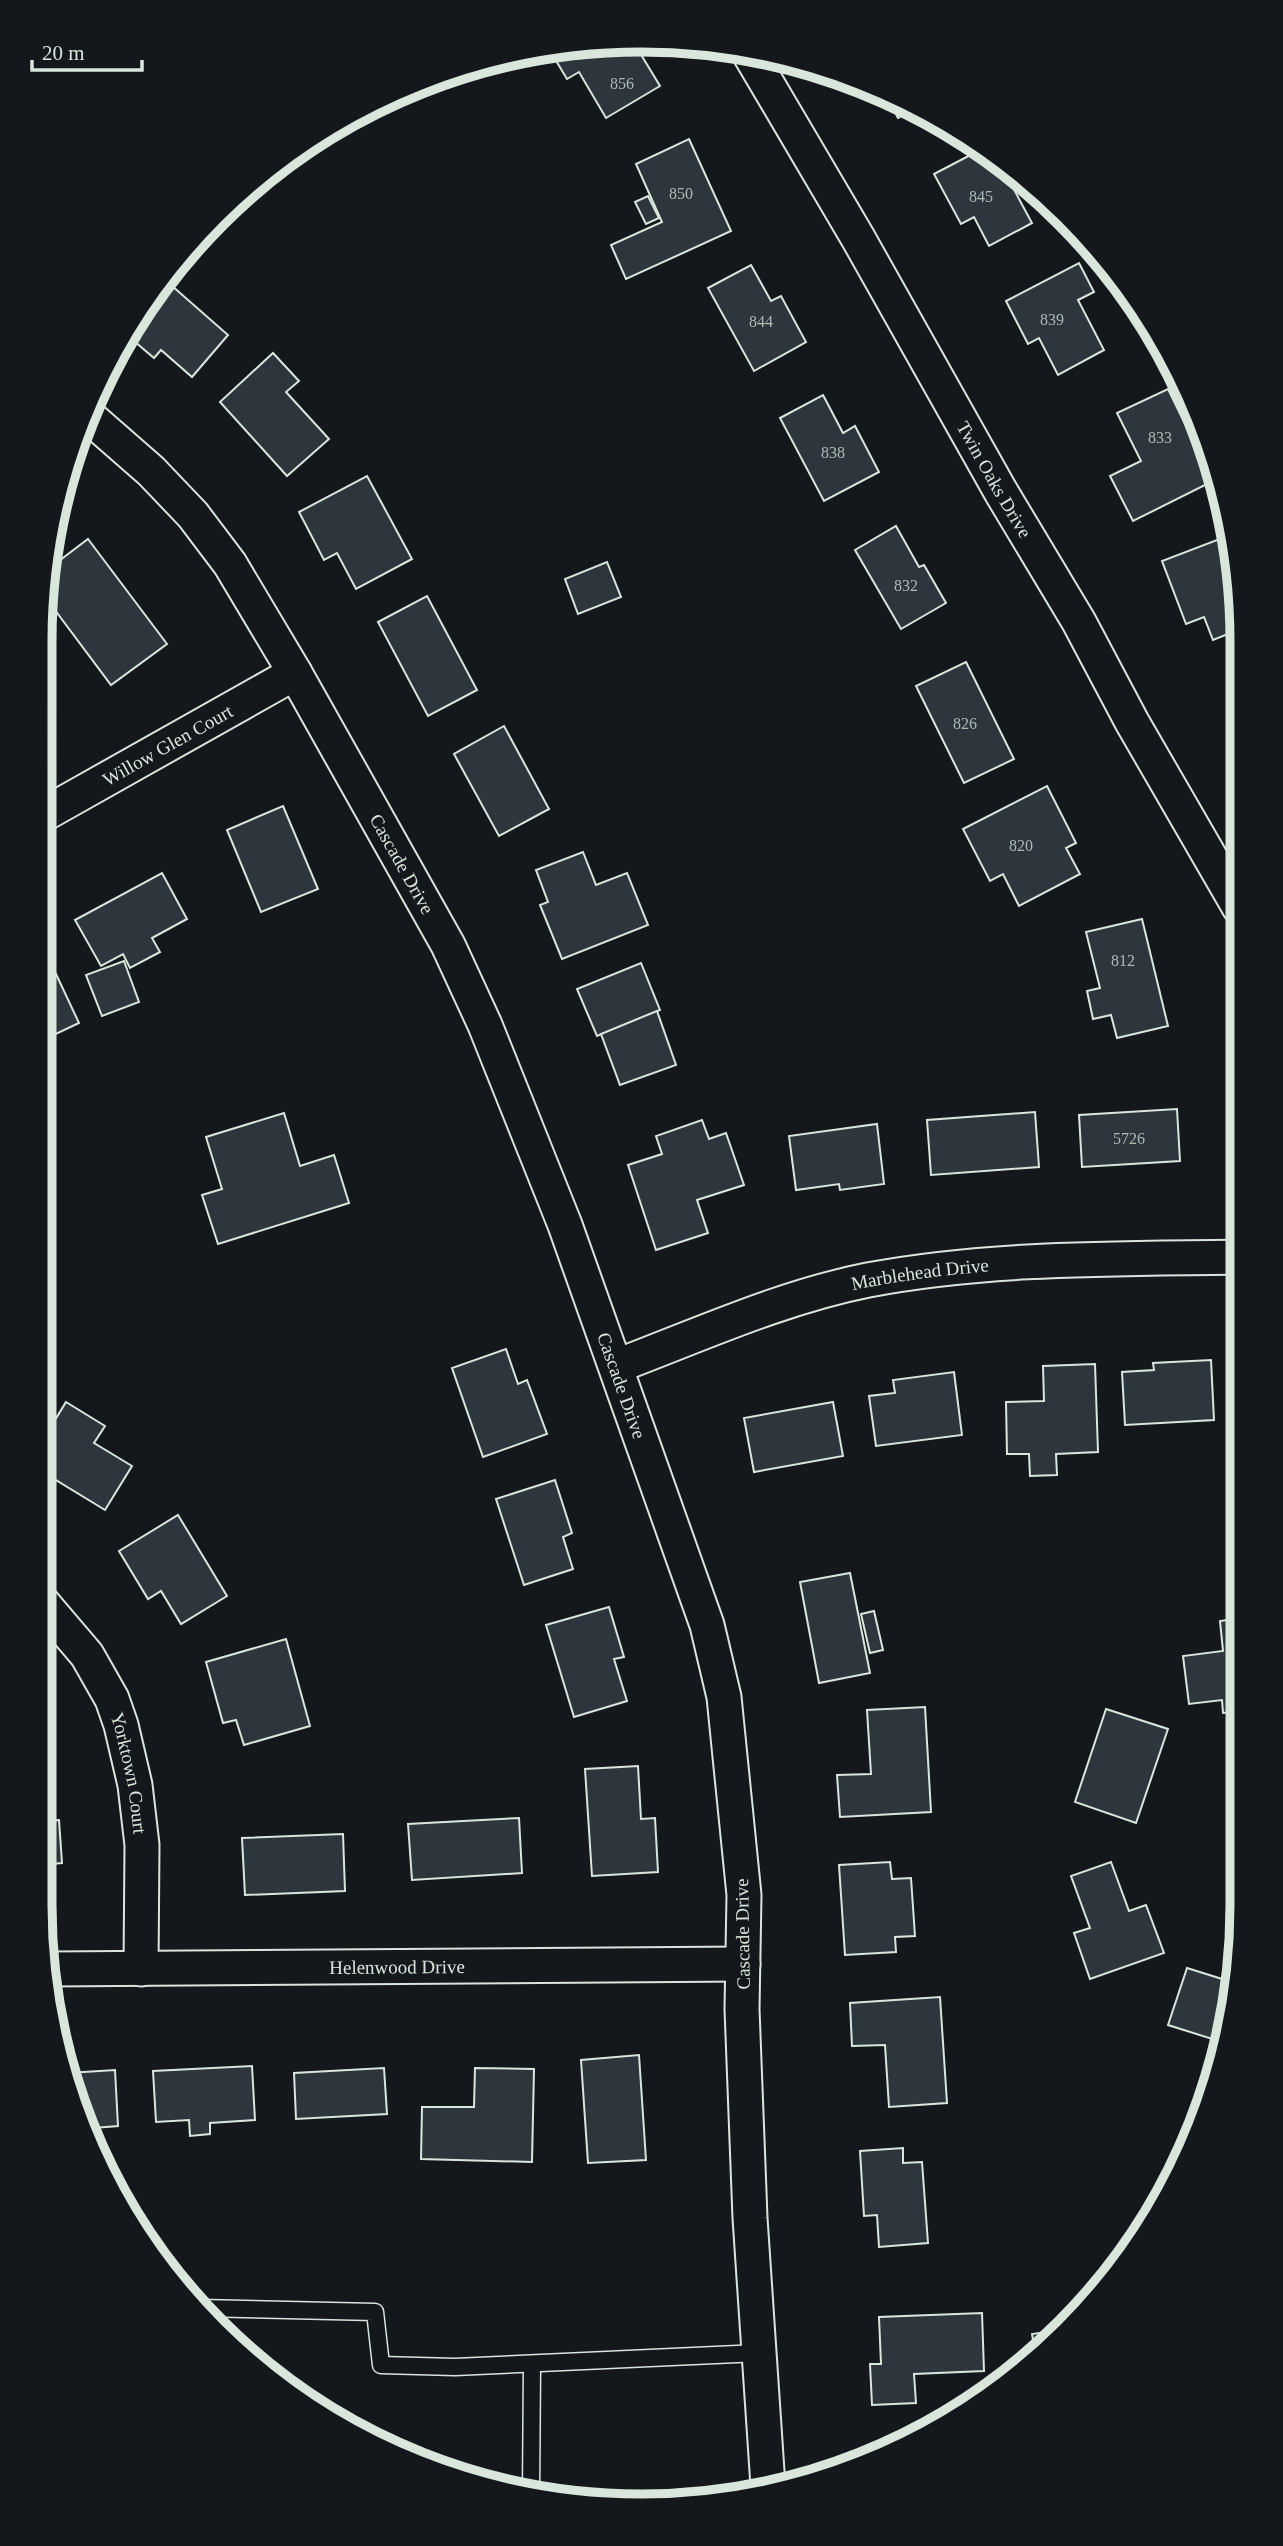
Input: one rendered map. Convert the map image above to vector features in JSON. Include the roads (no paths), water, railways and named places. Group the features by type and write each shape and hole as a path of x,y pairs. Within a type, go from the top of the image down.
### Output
{"street":[{"name":"Twin Oaks Drive","path":"755,64 858,238 1001,492 1079,622 1132,722 1230,893"},
{"name":"Cascade Drive","path":"95,421 151,471 193,515 230,564 295,673 448,945 485,1025 565,1225 707,1625 724,1697 744,1895 742,2009 750,2218 768,2479"},
{"name":"Willow Glen Court","path":"52,811 295,673"},
{"name":"Marblehead Drive","path":"617,1366 793,1300 866,1280 940,1268 1041,1261 1230,1257"},
{"name":"Yorktown Court","path":"52,1614 86,1655 113,1699 121,1725 135,1785 142,1845 141,1969"},
{"name":"Helenwood Drive","path":"57,1969 743,1964"}],"lane":[{"path":"213,2308 375,2312 381,2365 455,2367 759,2353"},
{"path":"531,2483 532,2364"}]}
